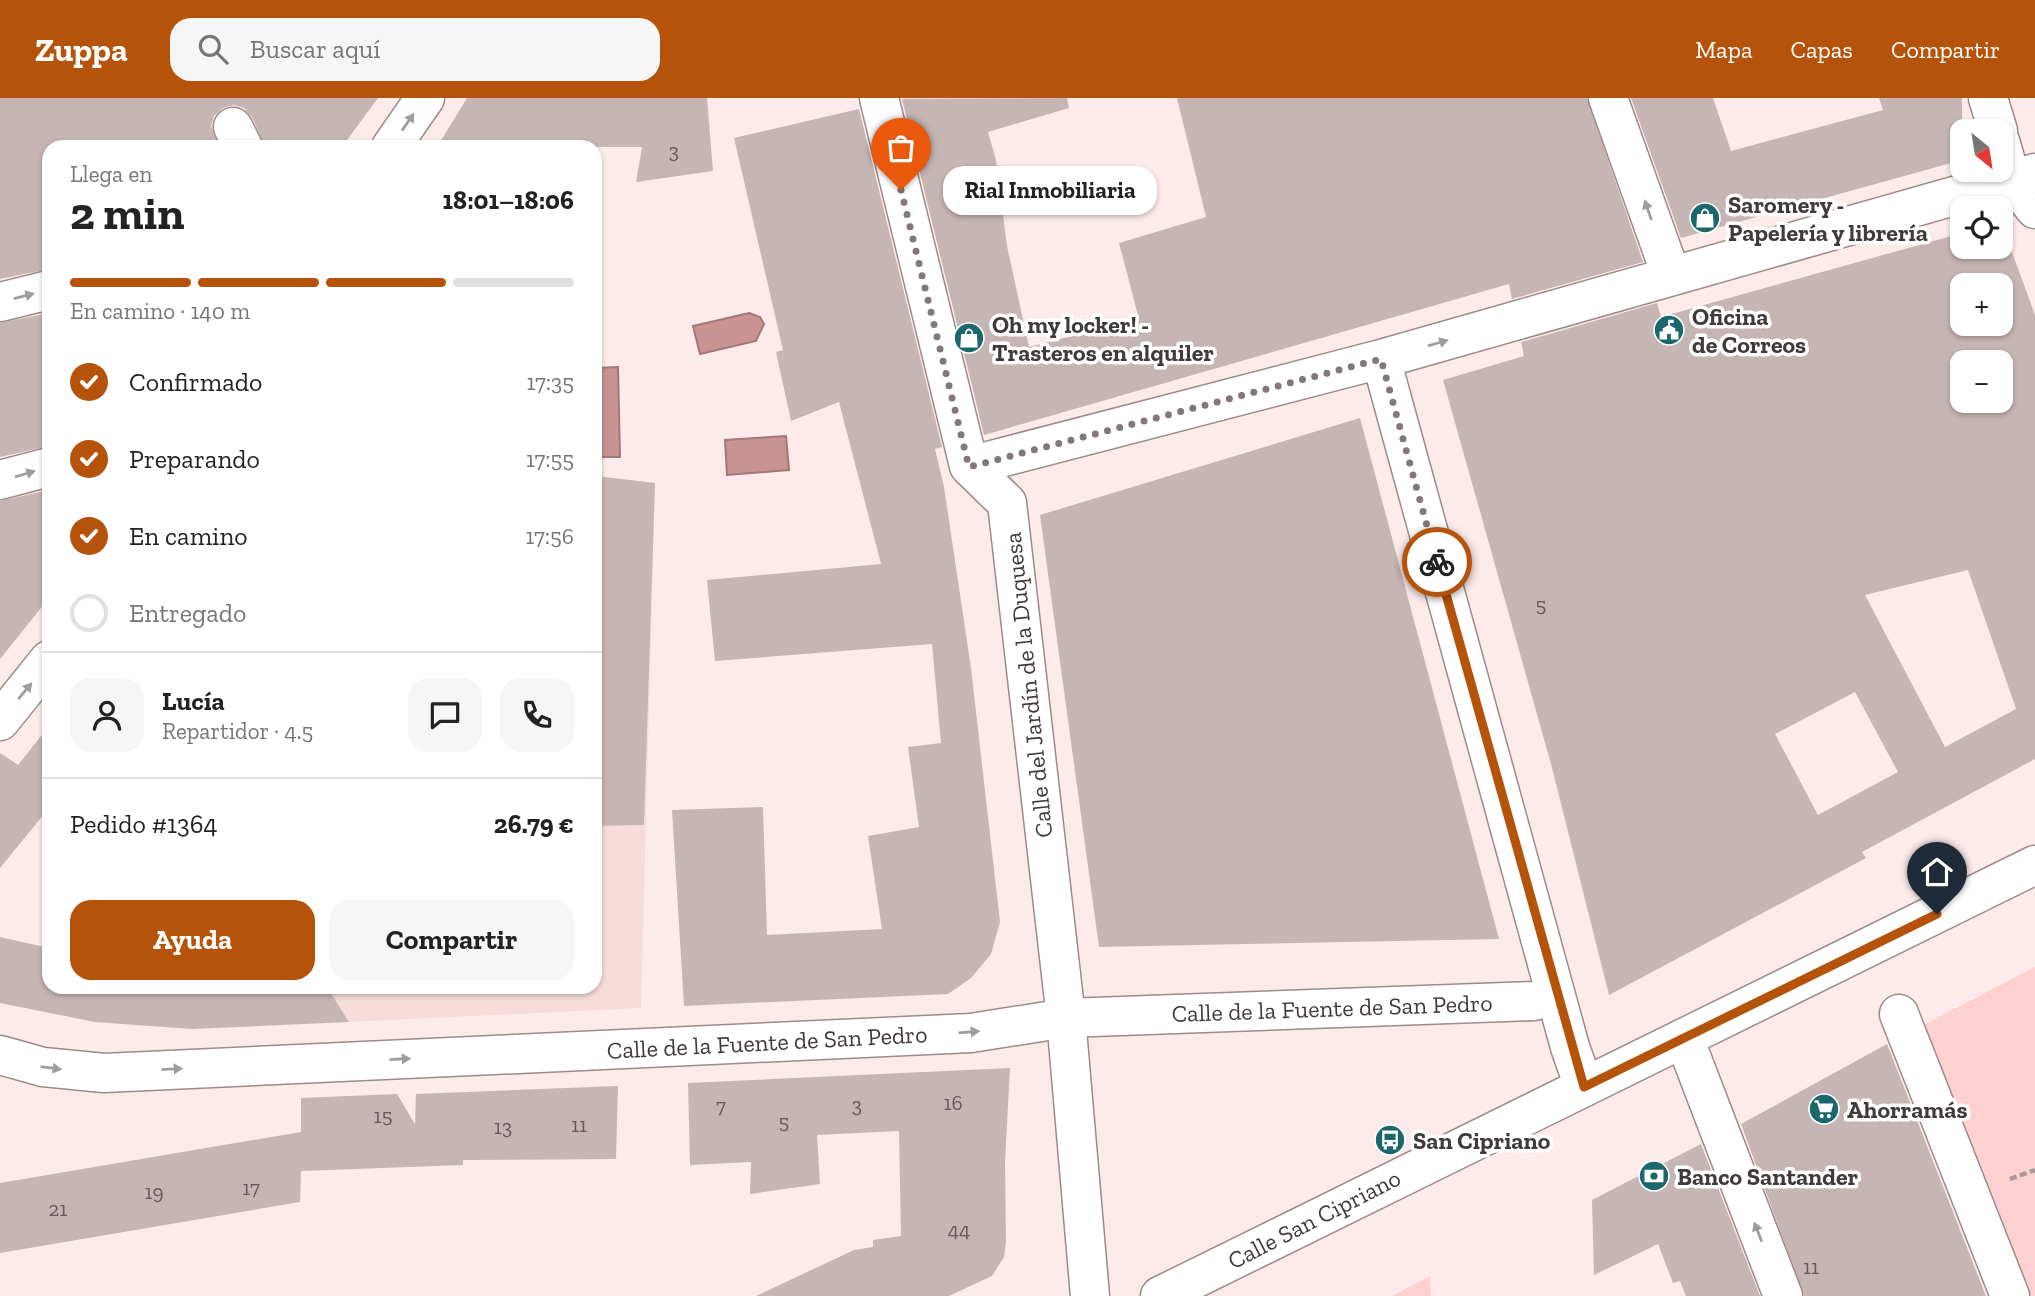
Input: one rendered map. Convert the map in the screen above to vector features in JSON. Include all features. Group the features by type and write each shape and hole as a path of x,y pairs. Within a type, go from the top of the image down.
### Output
{"street":[{"path":"396,140 425,98"},
{"path":"879,98 969,467 1381,359 2023,176"},
{"path":"1608,98 1671,275"},
{"path":"1988,98 1994,119"},
{"path":"2013,161 2023,176 2035,209"},
{"path":"0,302 42,292"},
{"path":"1381,359 1584,1087"},
{"name":"Calle del Jardín de la Duquesa","path":"969,467 1007,503 1066,1018 1090,1296"},
{"path":"0,480 42,469"},
{"path":"0,720 42,669"},
{"name":"Calle San Cipriano","path":"1160,1296 2035,865"},
{"name":"Calle de la Fuente de San Pedro","path":"0,1055 43,1067 104,1073 971,1033 1066,1018 1534,1001"},
{"path":"1899,1014 2010,1296"},
{"path":"1684,1038 1783,1296"}],"shaded area":[{"path":"749,313 760,317 764,324 756,341 700,354 693,326"},
{"path":"618,367 620,457 602,457 602,368"},
{"path":"786,436 789,470 727,475 725,440"},
{"path":"602,477 655,483 641,1008 349,1022 331,994 602,994"},
{"path":"2035,967 2035,1296 1990,1296 1893,1041"},
{"path":"1430,1276 1431,1296 1392,1296"}],"building":[{"path":"0,98 378,98 347,140 262,140 252,117 244,108 234,105 223,108 214,116 211,126 216,140 42,140 42,270 0,279"},
{"path":"467,98 707,98 713,171 636,182 642,147 602,147 602,140 441,140"},
{"path":"1067,98 1069,108 988,132 996,160 1007,246 1029,347 1139,319 1119,243 1206,217 1177,98 1587,98 1643,262 1512,299 1509,284 984,435 902,99"},
{"path":"1631,98 1713,98 1731,151 1883,110 1879,98 1962,98 1962,119 1950,119 1950,163 1681,238"},
{"path":"859,109 942,447 935,449 944,487 971,668 1000,922 991,954 971,978 948,994 684,1006 672,810 763,807 767,935 882,929 868,836 919,827 908,747 941,743 932,644 715,661 707,580 881,564 839,402 791,421 776,352 783,350 734,138"},
{"path":"1950,236 1950,259 2013,259 2013,255 2035,315 2035,759 1862,852 1866,858 1609,995 1551,764 1443,380 1524,356 1521,342 1657,303 1661,317","holes":["1968,570 2016,709 1945,747 1865,595","1855,692 1898,772 1818,815 1775,734"]},
{"path":"42,314 42,448 0,457 0,323"},
{"path":"1360,418 1499,939 1099,947 1040,515"},
{"path":"602,477 655,483 644,825 602,826"},
{"path":"42,492 42,607 0,659 0,501"},
{"path":"42,735 42,817 0,868 0,753 18,765"},
{"path":"0,937 42,946 42,994 331,994 349,1022 192,1029 95,1022 0,1003"},
{"path":"1887,1044 1986,1296 1804,1296 1741,1124"},
{"path":"1010,1068 1005,1162 1006,1242 1004,1257 992,1276 949,1296 756,1296 854,1250 873,1247 873,1240 901,1236 899,1131 817,1135 820,1184 750,1194 751,1162 690,1165 688,1083"},
{"path":"618,1086 616,1159 463,1160 463,1165 301,1171 300,1202 0,1253 0,1183 301,1132 301,1098 397,1094 415,1124 416,1094"},
{"path":"1701,1144 1760,1296 1686,1296 1680,1281 1673,1283 1658,1244 1594,1275 1592,1200"}],"way so far":[{"path":"901,190 969,467 1381,359 1437,562"}],"place":[{"name":"Rial Inmobiliaria","path":"901,190"},
{"name":"Saromery - Papelería y librería","path":"1705,218"},
{"name":"Oficina de Correos","path":"1669,330"},
{"name":"Oh my locker! - Trasteros en alquiler","path":"969,338"},
{"name":"Ahorramás","path":"1824,1109"},
{"name":"San Cipriano","path":"1390,1140"},
{"name":"Banco Santander","path":"1654,1176"}],"route":[{"path":"1437,562 1570,1047 1584,1087 1937,914"}]}
